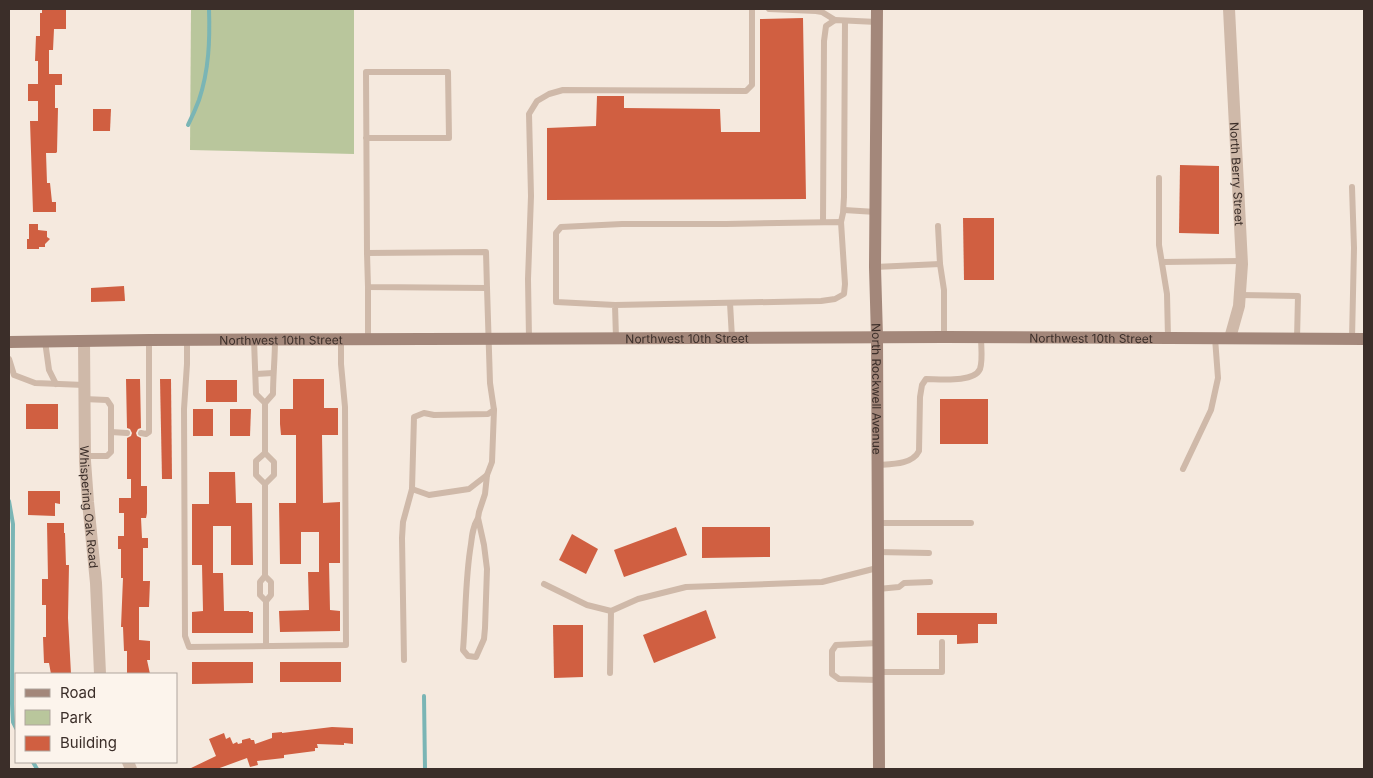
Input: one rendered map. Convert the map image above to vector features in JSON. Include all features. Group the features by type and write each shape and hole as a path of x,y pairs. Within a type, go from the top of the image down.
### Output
{"main road":[{"name":"North Rockwell Avenue","path":"877,15 875,267 878,337 879,769"},
{"name":"Northwest 10th Street","path":"9,342 878,337 1358,339"}],"street":[{"name":"North Berry Street","path":"1229,9 1242,261 1239,306 1230,338"},
{"name":"Whispering Oak Road","path":"84,341 85,456 96,583 100,673"}],"lane":[{"path":"529,338 528,279 531,196 529,114 537,100 563,90 746,91 752,85 752,9"},
{"path":"769,9 816,11 822,12 834,20 845,21 877,15"},
{"path":"823,222 824,41 826,26 834,20"},
{"path":"840,222 622,224 561,227 556,233 556,302 615,305 826,301 836,299 844,294 845,284 840,222 844,210 845,21"},
{"path":"366,138 449,138 448,72 366,72 366,138 368,253 368,340"},
{"path":"1159,178 1159,244 1167,294 1168,338"},
{"path":"1352,187 1358,339"},
{"path":"844,210 876,212"},
{"path":"938,226 940,264 944,290 944,337"},
{"path":"368,253 486,252 490,383 494,410 492,462 485,494 474,525 469,554 463,650 468,656 476,657 484,639 487,569 478,518"},
{"path":"1162,262 1242,261"},
{"path":"875,267 940,264"},
{"path":"368,287 486,288"},
{"path":"1240,295 1298,296 1297,338"},
{"path":"730,303 732,338"},
{"path":"615,305 616,338"},
{"path":"878,466 907,461 916,457 919,451 922,385 926,379 971,378 976,374 980,370 981,337"},
{"path":"1183,469 1211,410 1218,378 1215,338"},
{"path":"141,434 148,432 149,340"},
{"path":"187,340 184,409 184,636 189,647 346,645 346,407 341,364 341,340"},
{"path":"254,340 256,394 265,403"},
{"path":"265,484 274,475 274,462 265,453 265,403 273,394 275,340"},
{"path":"45,341 49,370 56,384"},
{"path":"9,359 14,375 35,383 84,385"},
{"path":"256,374 273,373"},
{"path":"84,399 108,400 111,406 111,452 107,456 85,456"},
{"path":"404,660 402,538 403,522 412,489 414,417 424,413 434,415 488,414 494,410"},
{"path":"111,432 127,433"},
{"path":"265,453 256,461 256,475 265,484 265,576 260,582 260,595 266,601"},
{"path":"412,489 429,495 469,489 488,475"},
{"path":"878,523 971,523"},
{"path":"878,552 929,553"},
{"path":"544,584 587,605 611,611 638,599 686,587 822,582 878,568"},
{"path":"265,576 271,582 271,595 266,601 266,646"},
{"path":"878,589 898,587 904,583 930,582"},
{"path":"610,673 611,611"},
{"path":"878,643 836,645 832,651 832,674 839,679 942,672 942,642"}],"green space":[{"path":"191,9 354,9 354,154 190,150"}],"building":[{"path":"42,9 66,9 66,29 54,29 53,50 49,50 49,74 62,74 62,85 55,85 55,108 58,108 57,152 46,153 47,183 50,183 52,202 56,202 56,212 33,212 30,121 38,121 38,101 28,101 28,84 38,84 38,61 35,61 36,36 40,36 40,13 42,13"},
{"path":"803,18 806,199 547,200 547,128 596,126 597,96 624,96 624,108 720,109 721,132 760,132 760,19"},
{"path":"93,109 111,109 110,131 93,131"},
{"path":"1180,165 1219,166 1219,234 1179,233"},
{"path":"963,218 994,218 994,280 964,280"},
{"path":"29,224 38,224 38,230 47,231 47,237 50,239 45,244 45,247 27,249"},
{"path":"124,286 125,301 91,302 91,288"},
{"path":"126,379 140,379 141,428 136,433 141,438 141,486 147,486 147,513 146,518 141,518 142,538 148,538 148,548 143,548 143,581 150,581 149,607 139,607 139,640 150,641 150,660 147,660 150,673 127,673 127,651 124,651 123,627 121,627 123,578 121,578 121,549 118,549 118,536 124,536 124,513 119,513 119,498 131,498 131,479 127,479 127,438 132,433 127,428"},
{"path":"160,379 171,379 172,479 162,479"},
{"path":"293,379 324,379 324,408 338,408 338,435 322,435 323,503 340,502 340,563 329,563 330,610 340,611 340,631 280,632 279,611 309,610 308,572 319,572 319,532 301,532 301,564 280,564 279,503 296,503 296,435 281,435 280,424 280,409 293,409"},
{"path":"206,380 237,380 237,402 206,402"},
{"path":"940,399 988,399 988,444 940,444"},
{"path":"26,404 58,404 58,429 26,429"},
{"path":"193,409 213,409 213,436 193,436"},
{"path":"230,409 251,409 250,436 230,436"},
{"path":"209,472 235,472 236,503 252,503 253,565 231,565 231,526 213,526 213,573 223,573 224,611 253,612 253,633 192,633 192,612 203,611 202,565 192,565 192,504 209,504"},
{"path":"28,491 60,491 60,504 55,503 55,516 28,515"},
{"path":"47,523 64,523 66,565 69,565 68,618 71,673 51,673 49,663 44,663 43,637 46,637 46,605 42,605 42,579 48,579"},
{"path":"676,527 687,555 624,577 614,550"},
{"path":"702,527 770,527 770,557 702,558"},
{"path":"572,534 598,549 586,574 559,560"},
{"path":"706,610 716,638 654,663 643,635"},
{"path":"917,613 997,613 997,624 978,624 978,643 957,644 957,635 917,635"},
{"path":"553,625 583,625 583,677 554,678"},
{"path":"192,662 253,662 253,683 192,684"},
{"path":"280,662 341,662 341,682 280,682"},
{"path":"332,727 353,728 353,744 317,744 318,748 315,748 315,751 284,755 284,758 257,761 258,765 250,767 247,758 217,769 189,769 216,756 209,739 224,733 226,739 230,737 233,744 237,742 238,744 242,743 242,740 250,738 254,740 255,744 272,738 272,733"}],"waterway":[{"path":"188,125 199,100 207,66 209,9"},
{"path":"9,501 13,524 12,704 15,726"},
{"path":"424,696 425,769"},
{"path":"34,763 37,769"}]}
